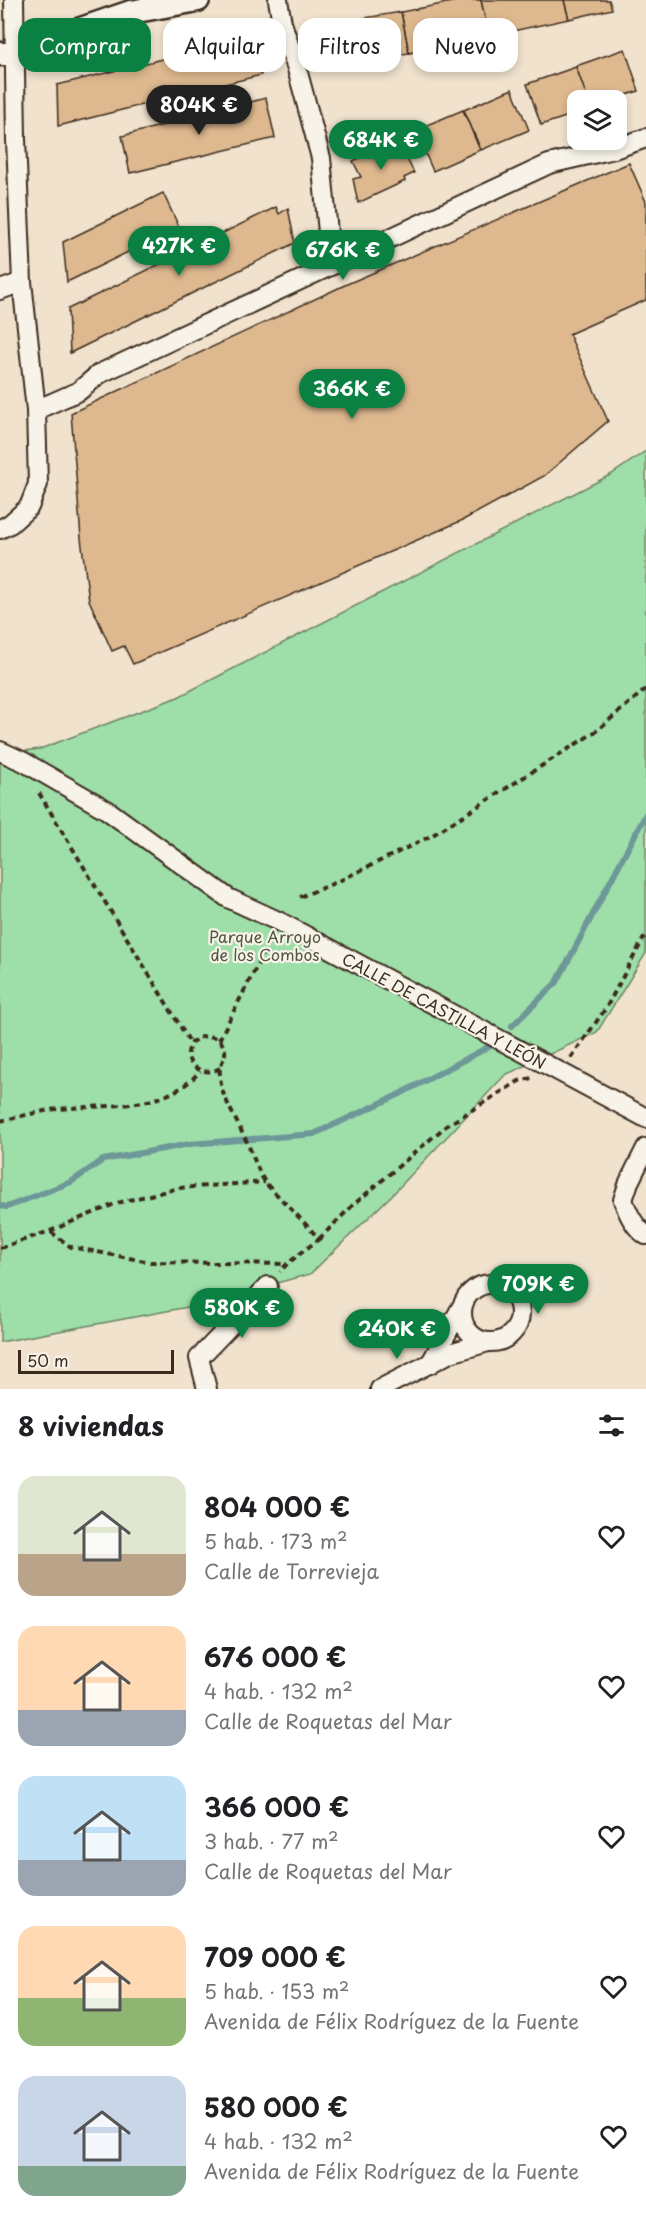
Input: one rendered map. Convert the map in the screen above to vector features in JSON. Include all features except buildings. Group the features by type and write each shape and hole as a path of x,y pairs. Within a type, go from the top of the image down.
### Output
{"street":[{"path":"0,530 29,507 38,484 36,410 22,282 16,140 8,54 14,0"},
{"path":"0,71 8,54 131,12 198,0"},
{"path":"278,0 282,23 321,158 328,233 337,264"},
{"path":"36,410 79,391 99,374 549,164 614,149 646,138"},
{"path":"0,290 22,282"},
{"name":"CALLE DE CASTILLA Y LEÓN","path":"0,751 24,762 106,810 228,898 280,922 646,1118"},
{"path":"646,1148 623,1200 630,1216 641,1232 646,1235"},
{"path":"380,1389 430,1364 450,1353 506,1338 518,1324 519,1306 516,1297 501,1285 481,1285 465,1297 430,1364"},
{"path":"207,1389 199,1358 268,1286"},
{"path":"462,1306 461,1317 470,1334 478,1340 488,1342"}],"path":[{"path":"300,897 339,881 431,836 595,732 646,689"},
{"path":"38,793 191,1044"},
{"path":"268,1286 287,1264 319,1239 352,1206 446,1126 519,1081 560,1073 606,1008 646,934"},
{"path":"219,1040 263,954"},
{"path":"220,1068 208,1073 200,1071 189,1061 188,1052 191,1044 203,1036 211,1036 224,1046 225,1053 220,1068 222,1088 265,1182 319,1239"},
{"path":"0,1120 51,1110 144,1103 190,1083 200,1071"},
{"path":"0,1248 50,1231 117,1203 179,1188 265,1182"},
{"path":"50,1231 71,1247 150,1262 287,1264"}],"green space":[{"name":"Parque Arroyo de los Combos","path":"646,451 646,953 597,1032 505,1075 393,1194 310,1274 188,1307 0,1342 0,754 40,749 178,697 612,474"}],"waterway":[{"path":"512,1026 557,982 646,814"},
{"path":"0,1206 7,1207 71,1182 103,1160 190,1144 314,1134 398,1095 490,1046"}]}
